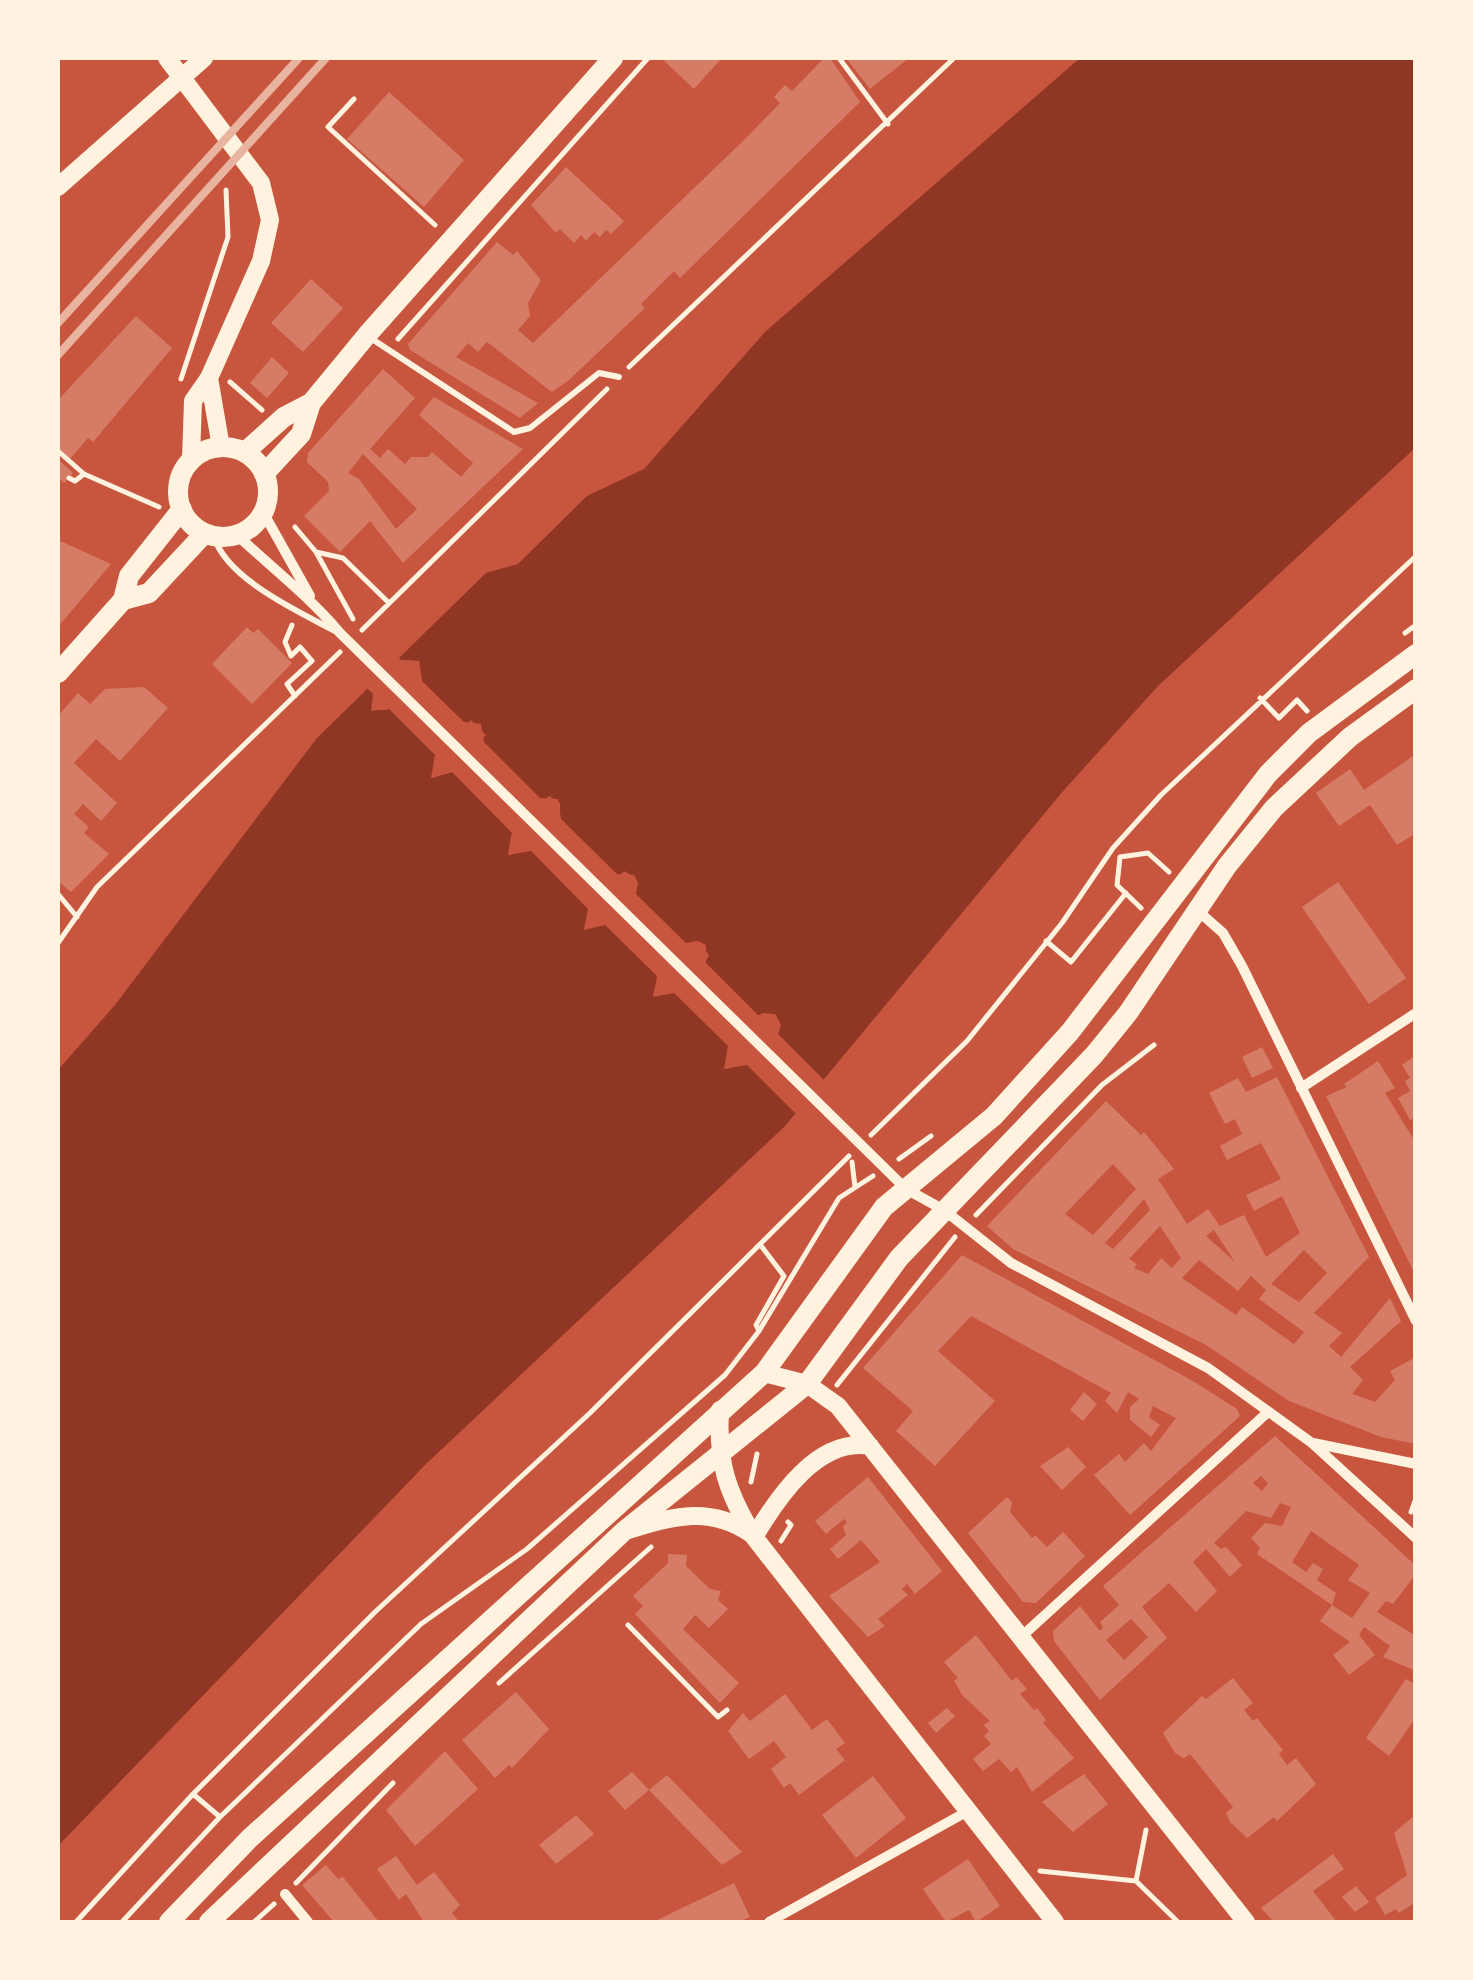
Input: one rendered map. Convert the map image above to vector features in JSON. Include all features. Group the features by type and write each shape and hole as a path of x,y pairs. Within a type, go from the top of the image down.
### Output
{"main road":[{"path":"167,58 251,168 267,198 270,232 210,378 191,413 192,460 179,483 182,508 210,534 238,534 263,512 268,493 264,474 245,452 221,447 192,460"},
{"path":"58,187 204,58"},
{"path":"264,474 301,434 311,403 367,335 613,58"},
{"path":"210,378 221,447"},
{"path":"245,452 284,417 311,403"},
{"path":"58,673 123,600 129,576 182,508"},
{"path":"123,600 148,593 210,534"},
{"path":"169,1922 250,1838 764,1373 884,1208 1014,1095 1114,978 1154,913 1268,774 1308,733 1416,654"},
{"path":"210,1922 624,1531 807,1384 887,1272 1083,1068 1128,1014 1249,837 1305,776 1416,689"},
{"path":"1154,913 1175,907 1197,910"},
{"path":"764,1373 807,1384 825,1397 870,1446 1246,1922"},
{"path":"720,1410 717,1454 739,1512 754,1536 1055,1922"},
{"path":"754,1536 783,1495 825,1456 843,1446 870,1446"},
{"path":"624,1531 696,1514 731,1521 754,1536"}],"street":[{"path":"263,512 310,597 340,634 867,1155 906,1189 944,1210 1011,1263 1208,1368 1312,1443 1416,1538"},
{"path":"238,534 274,572 310,597"},
{"path":"1197,910 1223,933 1416,1321"},
{"path":"1301,1088 1416,1013"},
{"path":"1021,1637 1268,1412"},
{"path":"1312,1443 1416,1464"},
{"path":"769,1922 968,1812"},
{"path":"284,1894 308,1922"}],"lane":[{"path":"367,335 514,432 530,428 599,374 618,377"},
{"path":"210,534 218,550 266,592 340,634"}],"path":[{"path":"388,351 648,58"},
{"path":"839,58 888,124"},
{"path":"58,943 97,886 618,377 954,58"},
{"path":"354,99 328,127 452,240"},
{"path":"180,383 228,237 226,190"},
{"path":"230,382 264,412"},
{"path":"58,451 84,474 159,508"},
{"path":"69,478 75,480 84,474"},
{"path":"295,527 316,552 354,620"},
{"path":"316,552 342,558 388,603"},
{"path":"862,1143 968,1041 1113,848 1260,698 1416,556"},
{"path":"292,623 285,642 291,656 300,647 312,662 288,684 295,696"},
{"path":"1260,698 1279,718 1298,700 1308,712"},
{"path":"1113,848 1120,858 1117,885 1154,913"},
{"path":"1120,858 1148,854 1171,873"},
{"path":"58,894 77,917"},
{"path":"1046,942 1071,962 1126,894"},
{"path":"980,1210 1102,1085 1154,1045"},
{"path":"76,1922 193,1794 376,1612 762,1247 850,1155"},
{"path":"122,1922 220,1817 421,1624 527,1548 724,1374 759,1331 839,1198 856,1188 855,1165"},
{"path":"825,1397 951,1241"},
{"path":"759,1331 756,1324 784,1276 762,1247"},
{"path":"751,1490 751,1466 765,1447"},
{"path":"1410,1515 1416,1498"},
{"path":"486,1694 662,1536"},
{"path":"628,1624 718,1717 727,1710"},
{"path":"254,1922 403,1772"},
{"path":"193,1794 220,1817"},
{"path":"1136,1881 1151,1799"},
{"path":"1042,1871 1136,1881 1178,1922"}],"shaded area":[{"path":"1080,58 1415,58 1415,448 1158,686 1064,790 785,1126 426,1464 58,1846 58,1070 115,1005 317,738 486,573 518,564 587,496 644,469 765,332","holes":["401,660 419,661 422,681 387,710 372,710 374,694","471,720 486,735 452,772 432,778 436,756","549,796 560,803 560,818 530,850 508,855 511,836","624,871 636,878 636,894 603,925 584,929 588,911","697,941 709,955 686,982 653,996 663,970 681,948","762,1013 775,1014 781,1025 766,1048 742,1064 725,1069 728,1047"]}],"pier":[{"path":"395,654 401,660 419,661 422,681 464,722 481,724 484,742 540,798 558,799 561,819 617,874 634,875 638,883 636,894 686,943 698,941 706,945 706,963 758,1015 775,1014 781,1025 778,1034 827,1083 799,1117 747,1065 724,1069 728,1046 674,993 653,997 657,976 605,925 584,930 588,909 531,851 508,855 512,833 452,772 431,778 435,755 389,709 371,711 373,694 364,685","holes":["404,664 416,664 418,678 385,705 377,705 378,697","475,726 480,739 449,768 438,771 440,758 468,727","544,803 554,803 556,815 527,846 514,849 517,837","627,877 634,884 632,890 601,921 590,924 592,912 620,878","691,946 702,949 701,960 671,989 659,991 661,979","764,1017 773,1019 773,1031 743,1061 730,1063 733,1049"]}],"building":[{"path":"661,58 722,58 694,89"},
{"path":"824,58 830,58 860,102 680,278 674,271 641,304 645,308 569,380 552,392 487,342 478,352 468,343 456,357 538,403 520,418 410,350 408,344 497,242 513,255 517,251 541,280 528,303 530,316 518,330 533,343 745,139 780,103 774,97 785,85 792,91"},
{"path":"846,58 909,58 870,89"},
{"path":"389,92 464,160 424,207 347,139"},
{"path":"566,167 624,221 611,234 606,230 600,237 594,232 586,241 581,235 574,243 560,229 556,233 531,205"},
{"path":"311,279 343,308 303,352 271,323"},
{"path":"136,316 172,348 93,442 88,438 70,459 58,447 58,400"},
{"path":"272,357 289,373 267,398 250,383"},
{"path":"383,369 415,398 370,449 380,458 388,449 405,464 411,457 428,457 432,452 461,477 473,463 419,415 434,397 523,449 403,563 370,521 340,552 304,516 329,491 328,482 307,462 308,453","holes":["363,454 417,509 396,529 359,479 348,473"]},
{"path":"58,459 73,473 64,483 58,477"},
{"path":"58,540 111,564 58,627"},
{"path":"247,627 253,633 258,629 292,663 252,704 212,664"},
{"path":"144,687 168,708 120,761 96,739 74,763 117,803 101,821 83,804 74,814 89,827 84,833 109,854 71,892 58,881 58,716 78,693 90,704 105,689"},
{"path":"1416,754 1416,833 1397,845 1370,805 1339,826 1316,793 1350,769 1364,790"},
{"path":"1338,882 1406,978 1369,1004 1302,907"},
{"path":"1262,1047 1273,1068 1252,1078 1242,1057"},
{"path":"1416,1055 1416,1117 1410,1120 1398,1098 1410,1091 1405,1081 1410,1078 1402,1065"},
{"path":"1378,1061 1395,1088 1385,1093 1416,1143 1416,1276 1326,1096 1347,1087 1344,1084"},
{"path":"1277,1077 1369,1257 1314,1313 1342,1333 1329,1346 1341,1357 1390,1298 1401,1321 1350,1367 1363,1380 1352,1394 1375,1402 1395,1380 1390,1371 1416,1357 1416,1444 1381,1437 1289,1401 1206,1345 1013,1249 987,1226 1106,1101 1141,1135 1144,1132 1174,1169 1158,1179 1187,1224 1208,1209 1220,1226 1244,1215 1266,1257 1300,1233 1282,1196 1254,1211 1246,1195 1281,1179 1261,1143 1227,1160 1220,1146 1242,1134 1235,1119 1225,1124 1209,1093 1238,1078 1246,1092","holes":["1113,1164 1136,1189 1093,1235 1065,1214","1144,1199 1150,1210 1113,1249 1105,1243","1160,1226 1181,1258 1172,1268 1161,1258 1148,1274 1134,1268 1137,1264 1129,1259","1214,1230 1235,1262 1206,1236","1304,1250 1327,1273 1299,1302 1271,1284","1199,1260 1238,1291 1251,1276 1266,1290 1259,1299 1304,1332 1294,1344 1242,1307 1236,1315 1182,1278"]},
{"path":"962,1255 1193,1381 1237,1409 1240,1416 1130,1515 1094,1475 1119,1454 1125,1462 1144,1443 1151,1451 1176,1418 1153,1406 1149,1417 1160,1425 1151,1437 1130,1420 1130,1407 1139,1399 1128,1392 1117,1413 1105,1401 1111,1393 971,1316 938,1351 995,1401 935,1466 896,1431 913,1411 863,1368"},
{"path":"1084,1392 1097,1404 1083,1421 1070,1410"},
{"path":"1275,1436 1416,1566 1416,1574 1393,1604 1386,1601 1377,1612 1416,1636 1416,1671 1383,1657 1390,1646 1364,1627 1359,1635 1375,1655 1349,1675 1333,1655 1350,1642 1320,1621 1332,1605 1257,1554 1260,1548 1251,1538 1265,1523 1282,1526 1291,1507 1280,1503 1271,1518 1246,1511 1214,1543 1221,1549 1226,1547 1242,1565 1230,1577 1206,1549 1193,1562 1217,1591 1196,1612 1169,1583 1142,1607 1167,1638 1100,1700 1054,1641 1053,1631 1080,1606 1100,1631 1100,1622 1119,1605 1103,1586","holes":["1261,1476 1268,1483 1262,1491 1253,1483","1311,1531 1359,1565 1348,1580 1370,1593 1352,1618 1332,1605 1336,1593 1317,1580 1323,1569 1313,1563 1306,1572 1292,1562","1131,1619 1148,1637 1124,1660 1106,1640"]},
{"path":"1068,1447 1086,1467 1062,1490 1040,1466"},
{"path":"868,1477 942,1571 915,1594 907,1584 902,1589 908,1595 878,1619 885,1626 868,1637 829,1596 880,1562 861,1540 838,1559 830,1549 846,1535 843,1527 847,1522 844,1519 826,1534 815,1521"},
{"path":"1007,1497 1012,1502 1010,1512 1032,1538 1035,1535 1047,1547 1063,1532 1085,1556 1036,1603 1023,1602 968,1533"},
{"path":"668,1554 687,1555 686,1566 710,1589 721,1591 718,1600 728,1609 709,1628 695,1615 683,1629 739,1683 720,1703 635,1614 643,1606 633,1596 668,1563"},
{"path":"976,1635 1012,1681 1016,1677 1027,1689 1020,1694 1034,1710 1037,1708 1046,1720 1043,1723 1074,1758 1032,1792 1017,1767 1011,1772 999,1759 983,1771 973,1759 991,1744 984,1736 989,1731 984,1725 990,1721 963,1696 954,1681 958,1678 944,1662"},
{"path":"1233,1678 1253,1703 1244,1710 1253,1721 1257,1718 1283,1750 1279,1754 1287,1765 1296,1758 1316,1784 1277,1821 1274,1817 1247,1838 1230,1822 1226,1813 1233,1807 1190,1754 1184,1758 1175,1753 1163,1733 1202,1696 1206,1699"},
{"path":"1406,1679 1416,1685 1416,1717 1389,1756 1366,1738"},
{"path":"516,1692 549,1729 512,1768 509,1765 495,1778 462,1740"},
{"path":"785,1694 812,1730 827,1719 845,1743 836,1749 845,1760 799,1795 790,1783 784,1788 771,1769 786,1757 774,1741 749,1759 728,1731 743,1713 750,1721"},
{"path":"947,1708 955,1716 936,1733 928,1723"},
{"path":"445,1751 478,1789 415,1846 386,1810"},
{"path":"632,1772 649,1790 625,1810 608,1791"},
{"path":"1084,1774 1108,1804 1073,1832 1042,1802"},
{"path":"667,1775 742,1852 722,1865 649,1790"},
{"path":"873,1776 906,1818 856,1858 822,1815"},
{"path":"1416,1814 1416,1902 1399,1913 1396,1909 1385,1915 1375,1898 1407,1875 1394,1833"},
{"path":"576,1815 594,1834 556,1864 539,1845"},
{"path":"1333,1854 1344,1869 1313,1891 1337,1922 1274,1922 1261,1908"},
{"path":"396,1856 417,1885 434,1872 460,1905 452,1913 459,1922 424,1922 406,1894 399,1900 377,1869"},
{"path":"968,1859 1000,1906 976,1922 969,1910 946,1922 923,1889"},
{"path":"326,1865 338,1879 343,1877 379,1922 334,1922 302,1885"},
{"path":"734,1883 750,1917 739,1922 653,1922"},
{"path":"1356,1886 1369,1902 1355,1912 1342,1897"}],"railway":[{"path":"58,323 299,58"},
{"path":"58,355 326,58"}]}
